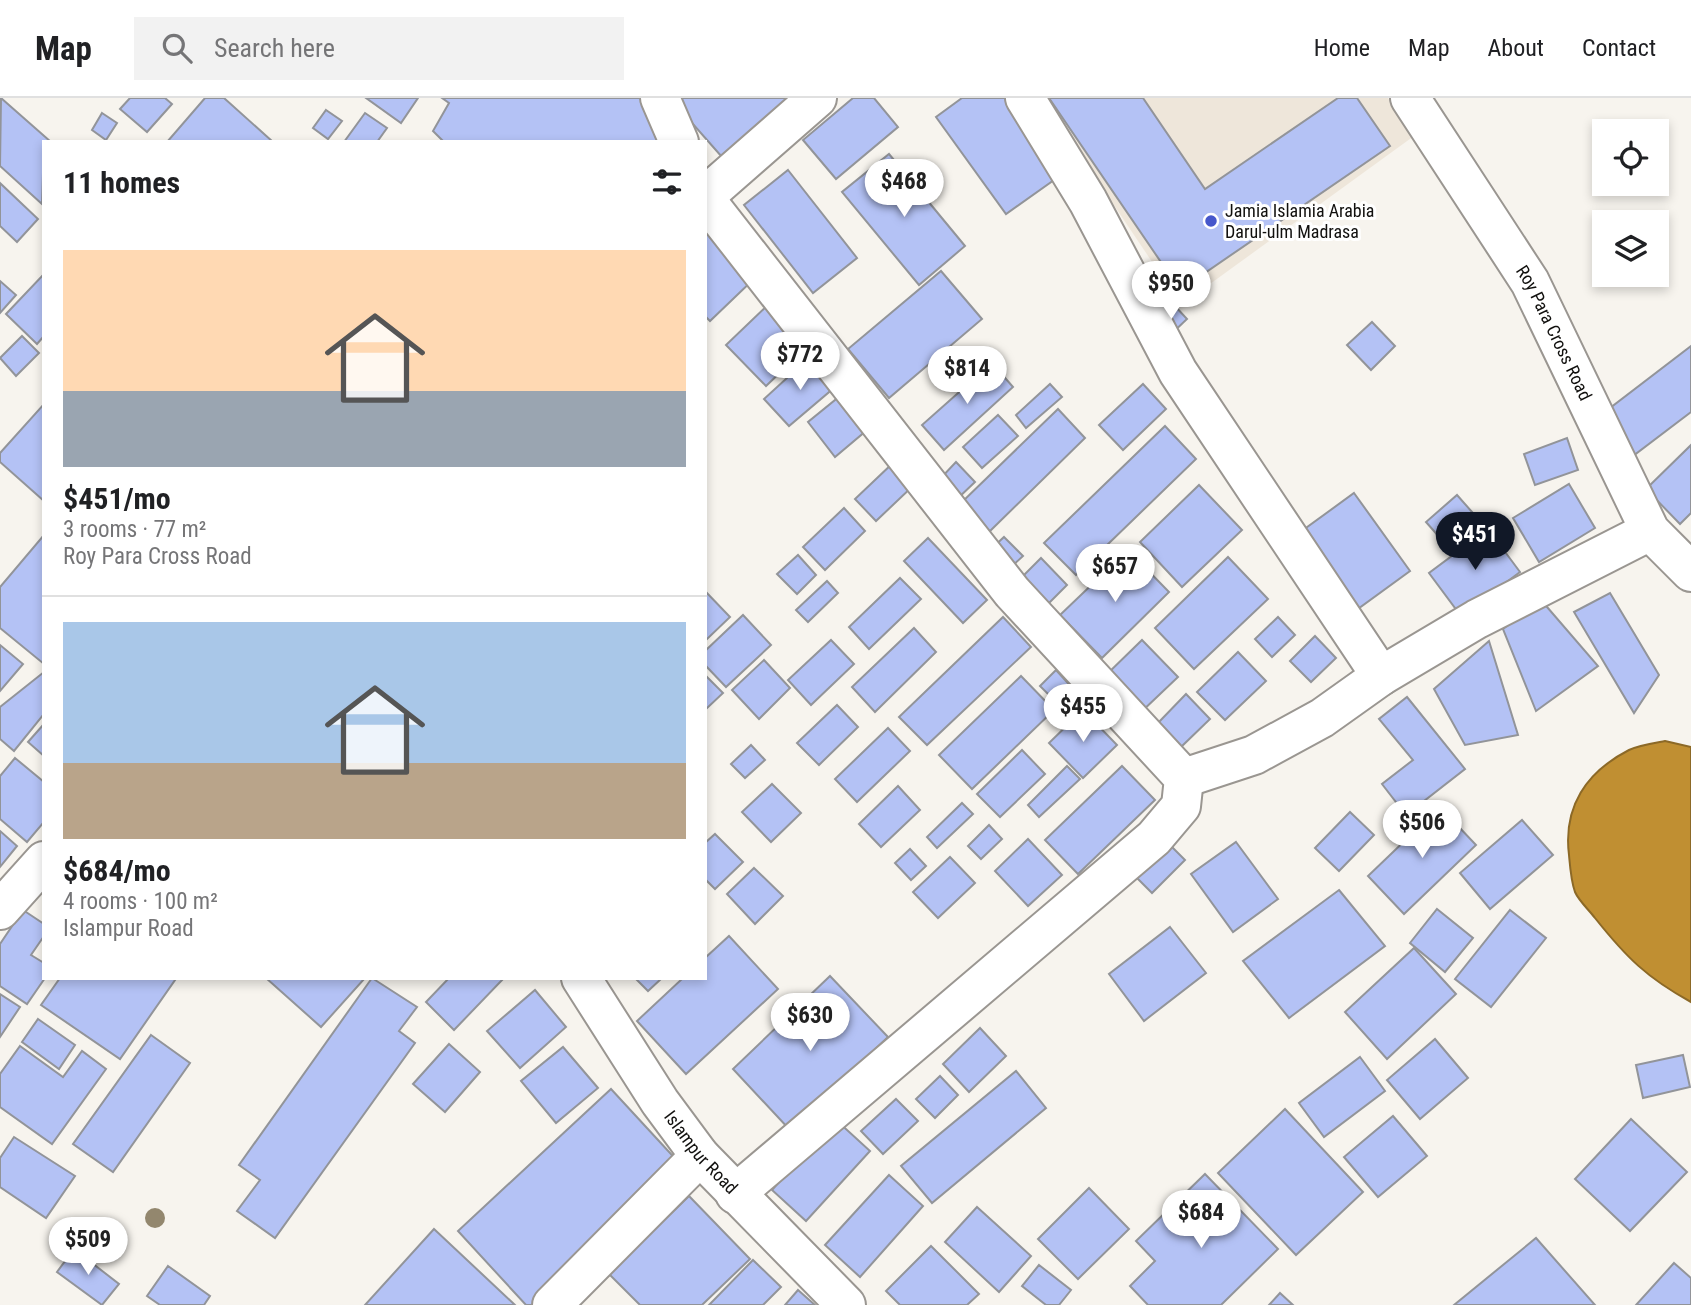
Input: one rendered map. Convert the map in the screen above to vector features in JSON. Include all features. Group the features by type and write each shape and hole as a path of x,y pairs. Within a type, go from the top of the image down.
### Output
{"street":[{"path":"660,98 678,140"},
{"path":"707,196 817,98"},
{"path":"1025,98 1088,201 1178,372 1381,676"},
{"name":"Roy Para Cross Road","path":"1410,98 1530,282 1650,531 1691,572"},
{"path":"707,201 1012,592 1184,778 1181,806 1154,838 735,1194"},
{"path":"1184,778 1254,755 1322,718 1381,676 1477,619 1650,531"},
{"path":"0,910 42,863"},
{"name":"Islampur Road","path":"582,980 700,1156 846,1305"},
{"path":"552,1305 700,1156"}],"shaded area":[{"name":"Jamia Islamia Arabia Darul-ulm Madrasa","path":"1042,98 1388,98 1414,136 1181,305"},
{"path":"1665,741 1691,747 1691,1002 1649,975 1617,944 1575,892 1570,864 1570,821 1574,806 1590,780 1629,750"}],"building":[{"path":"1,98 49,140 42,140 42,204 0,166"},
{"path":"130,98 165,98 172,104 147,132 120,109"},
{"path":"205,98 224,98 271,140 169,140"},
{"path":"366,98 418,98 401,123"},
{"path":"442,98 640,98 655,123 659,140 442,140 433,131 449,103"},
{"path":"670,98 788,98 722,157"},
{"path":"853,98 874,98 898,127 836,179 803,140"},
{"path":"962,98 1006,98 1061,175 1006,214 936,117"},
{"name":"Jamia Islamia Arabia Darul-ulm Madrasa","path":"1049,98 1143,98 1205,189 1338,98 1357,98 1390,146 1180,290"},
{"path":"326,110 342,121 328,139 313,128"},
{"path":"102,113 117,123 106,140 92,130"},
{"path":"365,113 387,128 378,140 345,140"},
{"path":"889,154 965,246 919,285 842,192"},
{"path":"788,170 857,258 813,293 744,205"},
{"path":"0,183 38,219 17,242 0,226"},
{"path":"707,224 757,276 710,321 707,318"},
{"path":"941,271 982,319 889,398 848,349"},
{"path":"42,276 42,338 37,344 6,314"},
{"path":"0,281 16,295 0,313"},
{"path":"771,302 810,344 766,386 726,345"},
{"path":"1174,305 1187,319 1168,337 1154,323"},
{"path":"1372,322 1395,346 1371,370 1347,345"},
{"path":"22,336 39,353 16,376 0,358"},
{"path":"1691,346 1691,412 1629,459 1597,418"},
{"path":"811,356 835,387 789,426 764,399"},
{"path":"992,363 1013,387 944,450 922,425"},
{"path":"1050,384 1062,397 1026,428 1016,415"},
{"path":"1143,384 1166,409 1123,450 1099,425"},
{"path":"840,396 867,430 835,457 808,422"},
{"path":"42,406 42,499 0,462 0,453"},
{"path":"1058,409 1085,438 989,532 961,503"},
{"path":"998,415 1018,436 982,468 963,447"},
{"path":"1165,426 1196,459 1076,575 1044,543"},
{"path":"1567,438 1578,470 1535,485 1524,454"},
{"path":"1691,445 1691,513 1680,524 1646,489"},
{"path":"894,462 915,484 876,521 855,499"},
{"path":"956,462 975,482 956,500 938,481"},
{"path":"1569,484 1595,528 1539,562 1513,518"},
{"path":"1199,485 1242,530 1182,587 1140,542"},
{"path":"1354,493 1410,571 1355,611 1299,533"},
{"path":"1457,495 1480,521 1449,548 1426,522"},
{"path":"844,508 865,531 825,570 803,547"},
{"path":"1488,529 1520,572 1461,616 1429,573"},
{"path":"42,537 42,662 0,628 0,587"},
{"path":"1004,537 1023,556 1009,569 990,550"},
{"path":"928,538 987,600 963,623 904,561"},
{"path":"1128,550 1169,592 1102,658 1060,615"},
{"path":"798,555 816,575 797,594 777,574"},
{"path":"1228,557 1268,599 1194,669 1155,628"},
{"path":"1041,558 1067,585 1048,604 1022,577"},
{"path":"900,578 921,599 869,649 849,627"},
{"path":"827,581 838,593 808,622 796,610"},
{"path":"707,593 730,617 707,639"},
{"path":"1610,593 1659,675 1634,713 1574,612"},
{"path":"1541,600 1598,666 1536,711 1503,629"},
{"path":"743,615 771,645 726,687 707,667 707,649"},
{"path":"1003,617 1031,647 927,745 899,717"},
{"path":"1278,617 1295,635 1272,657 1255,639"},
{"path":"914,628 936,652 875,712 852,687"},
{"path":"1315,636 1336,658 1311,682 1290,661"},
{"path":"831,640 854,664 811,705 788,680"},
{"path":"1142,640 1178,677 1139,714 1104,677"},
{"path":"1489,641 1518,735 1465,745 1434,689"},
{"path":"0,645 23,664 0,691"},
{"path":"1238,652 1266,681 1225,720 1197,692"},
{"path":"764,660 790,688 759,719 732,690"},
{"path":"1056,670 1076,692 1060,706 1040,686"},
{"path":"42,674 42,716 14,751 0,739 0,707"},
{"path":"1021,676 1054,710 972,789 939,755"},
{"path":"707,677 723,693 707,708"},
{"path":"1186,694 1210,719 1181,747 1157,724"},
{"path":"1407,697 1465,769 1406,815 1382,784 1413,760 1379,719"},
{"path":"837,705 858,727 819,765 797,743"},
{"path":"1083,710 1117,745 1083,778 1049,743"},
{"path":"42,726 42,754 28,742"},
{"path":"888,728 910,751 857,802 835,779"},
{"path":"751,745 765,760 745,778 731,764"},
{"path":"1022,750 1045,774 1000,817 977,794"},
{"path":"15,758 42,780 42,824 27,842 0,819 0,776"},
{"path":"1067,766 1080,779 1039,817 1028,805"},
{"path":"1122,766 1155,800 1078,874 1045,840"},
{"path":"772,784 801,813 771,842 742,812"},
{"path":"898,786 920,810 881,847 859,824"},
{"path":"962,803 973,814 937,848 927,837"},
{"path":"1440,807 1476,845 1404,914 1368,876"},
{"path":"1350,812 1374,835 1339,871 1315,848"},
{"path":"1522,820 1553,855 1490,909 1460,873"},
{"path":"989,825 1002,839 981,859 968,846"},
{"path":"0,831 17,846 0,867"},
{"path":"715,834 743,862 715,889 707,881 707,841"},
{"path":"1028,839 1062,875 1028,906 995,871"},
{"path":"1165,840 1185,860 1152,893 1131,872"},
{"path":"1236,842 1278,899 1233,932 1191,874"},
{"path":"910,849 926,866 911,880 895,863"},
{"path":"950,857 975,883 938,918 913,892"},
{"path":"754,868 783,896 755,924 727,894"},
{"path":"1339,890 1385,946 1289,1018 1243,961"},
{"path":"1437,909 1473,938 1445,972 1410,943"},
{"path":"23,910 42,923 42,939 31,955 42,962 44,980 27,1004 0,986 0,944"},
{"path":"1510,910 1546,938 1491,1007 1455,979"},
{"path":"1170,927 1206,973 1144,1021 1109,974"},
{"path":"729,936 778,989 686,1074 637,1021 681,980 707,980 707,956"},
{"path":"1414,948 1456,994 1387,1059 1345,1012"},
{"path":"830,976 888,1037 790,1130 733,1069"},
{"path":"59,980 175,980 120,1059 41,1005"},
{"path":"268,980 363,980 321,1027"},
{"path":"371,980 375,980 417,1007 399,1031 415,1043 275,1238 237,1211 260,1180 239,1165"},
{"path":"447,980 502,980 454,1030 426,1002"},
{"path":"637,980 660,980 648,991"},
{"path":"535,990 566,1027 520,1068 487,1031"},
{"path":"0,994 20,1007 0,1037"},
{"path":"38,1019 75,1045 59,1069 22,1042"},
{"path":"980,1028 1006,1056 969,1092 943,1064"},
{"path":"151,1035 190,1063 113,1172 73,1144"},
{"path":"1435,1039 1468,1078 1420,1119 1387,1080"},
{"path":"449,1044 480,1072 445,1112 413,1084"},
{"path":"20,1046 63,1077 82,1051 106,1069 52,1144 0,1107 0,1074"},
{"path":"563,1047 598,1088 556,1123 521,1081"},
{"path":"1683,1055 1690,1087 1643,1098 1636,1065"},
{"path":"1360,1057 1385,1091 1324,1137 1299,1103"},
{"path":"1016,1071 1046,1108 932,1203 901,1166"},
{"path":"940,1076 958,1095 935,1118 916,1099"},
{"path":"611,1089 682,1166 533,1305 526,1305 458,1231"},
{"path":"896,1099 918,1121 883,1154 861,1131"},
{"path":"1285,1109 1363,1192 1296,1255 1218,1173"},
{"path":"1393,1116 1427,1156 1378,1197 1344,1157"},
{"path":"835,1119 870,1151 806,1221 772,1190"},
{"path":"1631,1119 1687,1172 1630,1231 1575,1179"},
{"path":"14,1137 75,1176 46,1218 0,1187 0,1158"},
{"path":"1205,1174 1278,1249 1221,1305 1148,1305 1130,1286 1155,1261 1136,1241"},
{"path":"889,1175 923,1206 860,1277 825,1245"},
{"path":"1089,1188 1129,1229 1078,1279 1038,1239"},
{"path":"689,1196 750,1259 702,1305 640,1305 609,1274"},
{"path":"977,1207 1031,1256 999,1292 945,1242"},
{"path":"434,1229 515,1305 365,1305"},
{"path":"1536,1238 1595,1305 1454,1305"},
{"path":"931,1246 979,1294 967,1305 900,1305 886,1291"},
{"path":"74,1249 119,1284 102,1305 57,1272"},
{"path":"753,1260 781,1287 763,1305 709,1305"},
{"path":"1674,1263 1691,1278 1691,1305 1636,1305"},
{"path":"1039,1265 1071,1290 1059,1305 1046,1305 1022,1286"},
{"path":"168,1266 210,1296 204,1305 160,1305 147,1296"},
{"path":"798,1290 815,1305 785,1305"},
{"path":"1280,1293 1293,1305 1269,1305"}],"place":[{"name":"Jamia Islamia Arabia Darul-ulm Madrasa","path":"1211,221"}]}
